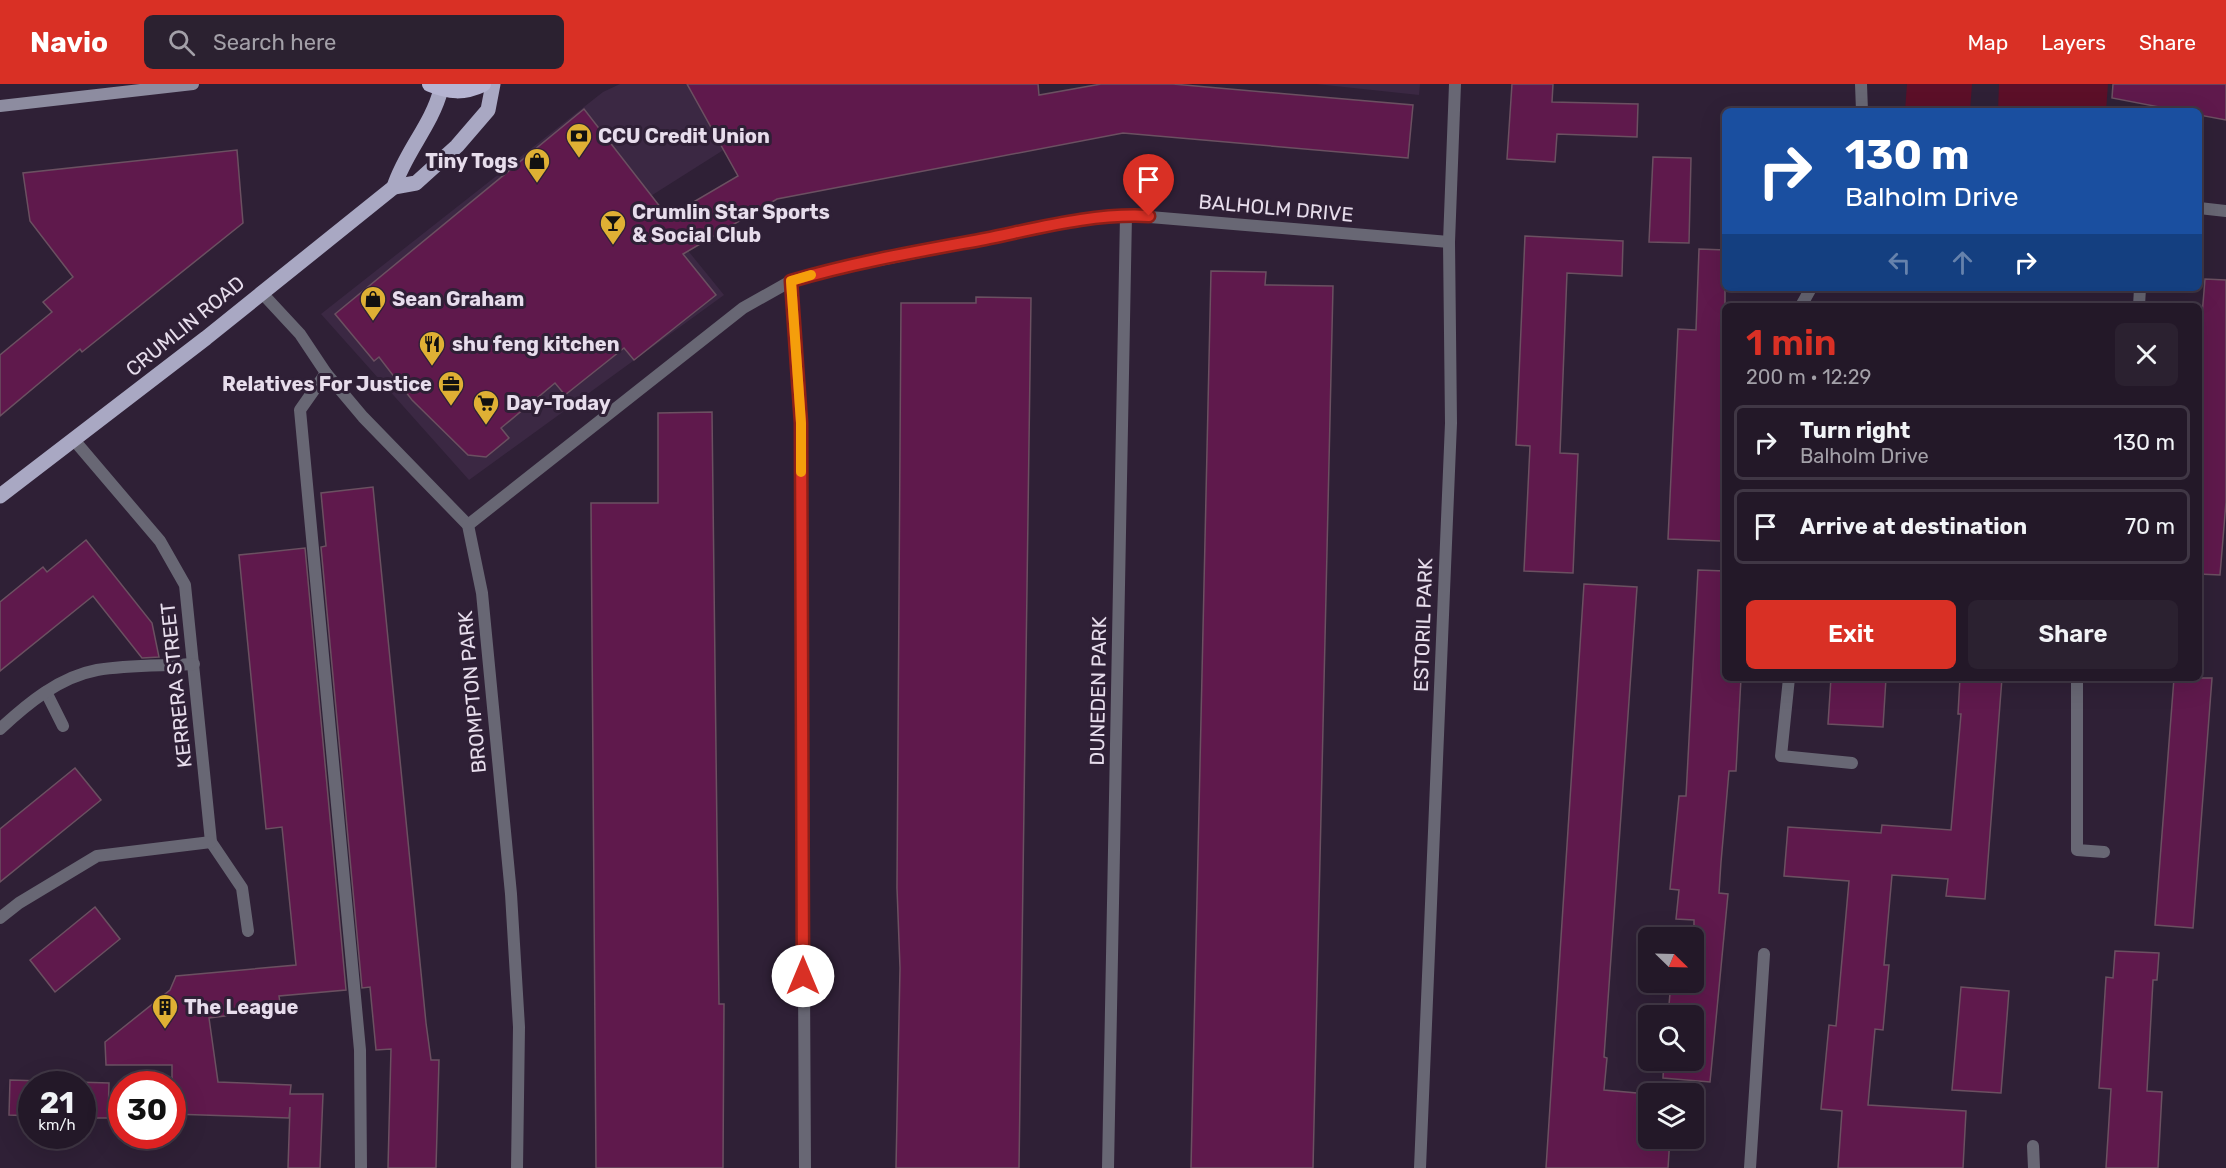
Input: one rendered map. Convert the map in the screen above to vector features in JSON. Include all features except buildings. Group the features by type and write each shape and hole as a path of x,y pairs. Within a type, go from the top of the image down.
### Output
{"highway":[{"path":"436,86 456,92 471,90 483,84"}],"main road":[{"path":"0,106 193,84"},
{"name":"CRUMLIN ROAD","path":"0,496 75,440 394,187 416,183 457,146 488,110 493,84"},
{"path":"394,187 402,164 437,107 436,86"}],"street":[{"name":"ESTORIL PARK","path":"1420,1168 1450,423 1449,242 1455,84"},
{"path":"1861,84 1862,108"},
{"path":"2202,208 2226,211"},
{"name":"BALHOLM DRIVE","path":"468,525 743,308 791,281 848,266 1027,230 1084,219 1126,215 1449,242"},
{"name":"DUNEDEN PARK","path":"1108,1168 1126,215"},
{"path":"791,281 801,423 805,1168"},
{"path":"261,292 300,333 326,373 363,417 468,525"},
{"path":"326,373 300,410 360,1050 361,1168"},
{"name":"KERRERA STREET","path":"75,440 159,541 185,585 211,842"},
{"name":"BROMPTON PARK","path":"468,525 482,593 511,894 519,1028 517,1168"},
{"path":"0,729 24,706 46,692 96,670 194,664"},
{"path":"1789,681 1781,756 1852,763"},
{"path":"2077,681 2077,850 2104,852"},
{"path":"46,692 63,726"},
{"path":"0,918 19,903 97,856 211,842 242,888 248,931"},
{"path":"1750,1168 1764,954"},
{"path":"2033,1146 2034,1168"}],"shaded area":[{"path":"620,84 974,84 744,137 646,199 724,295 469,480 321,314 603,92"},
{"path":"1316,84 1420,84 1419,95"},
{"path":"1907,84 1972,84 1970,108 1905,108"},
{"path":"1999,84 2108,84 2106,108 1998,108"}],"slow traffic":[{"path":"801,472 801,423 791,281 811,275"}],"place":[{"name":"CCU Credit Union","path":"579,159"},
{"name":"Tiny Togs","path":"537,184"},
{"name":"Crumlin Star Sports & Social Club","path":"613,246"},
{"name":"Sean Graham","path":"373,322"},
{"name":"shu feng kitchen","path":"432,367"},
{"name":"Relatives For Justice","path":"451,407"},
{"name":"Day-Today","path":"486,426"},
{"name":"The League","path":"165,1030"}],"route":[{"path":"803,976 801,423 791,281 870,261 1084,219 1126,215 1149,216"}]}
